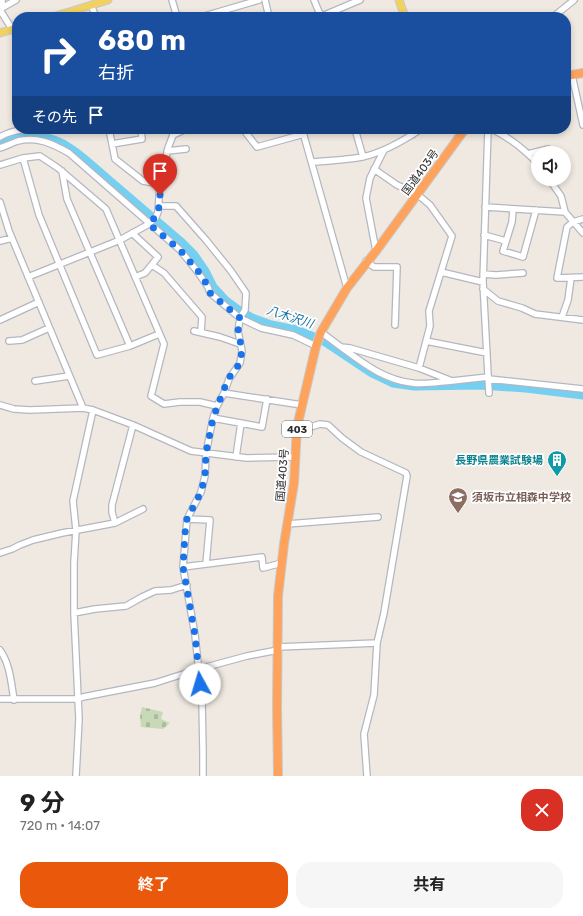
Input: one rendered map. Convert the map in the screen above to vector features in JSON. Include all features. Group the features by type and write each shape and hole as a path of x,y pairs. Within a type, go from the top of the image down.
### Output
{"highway":[{"path":"571,76 583,74"},
{"name":"国道403号","path":"278,776 278,596 294,483 297,427 316,346 321,332 347,288 366,261 376,251 460,134"}],"main road":[{"path":"69,12 108,0"},
{"path":"399,0 403,12"},
{"path":"0,33 12,30"}],"street":[{"path":"2,0 1,9 12,26"},
{"path":"1,9 16,0"},
{"path":"172,0 176,12"},
{"path":"223,12 259,0"},
{"path":"265,0 268,12"},
{"path":"314,0 319,12"},
{"path":"332,12 360,0"},
{"path":"559,12 574,0"},
{"path":"91,5 94,12"},
{"path":"571,83 583,125"},
{"path":"0,137 12,131"},
{"path":"110,134 115,159 143,182 160,184"},
{"path":"112,144 142,139 142,134"},
{"path":"28,277 120,240 150,223 156,217 160,206 160,184 171,134"},
{"path":"247,134 257,147 294,134"},
{"path":"304,134 347,288"},
{"path":"356,134 362,157"},
{"path":"312,162 362,157 384,150 408,134"},
{"path":"488,134 483,288 489,393"},
{"path":"502,134 531,157"},
{"path":"0,148 18,141 36,139 52,144 69,153 180,250 198,271 208,286 210,293 240,318 261,328 293,336 316,346"},
{"path":"167,151 186,149"},
{"path":"376,251 366,198 370,178 384,150"},
{"path":"0,165 23,158 40,156 62,171 106,209 164,344 151,396 164,404 200,402 217,406"},
{"path":"23,158 39,215 97,355 130,346 159,334"},
{"path":"374,169 397,186 417,194 430,205 452,236 429,311 430,326 419,368"},
{"path":"62,171 67,199 130,346"},
{"path":"554,186 560,196 564,212 583,233"},
{"path":"0,202 4,219 83,408"},
{"path":"160,206 176,206 231,271 246,293 245,310 240,318 238,331 242,350 240,363 228,379 224,393 217,406 206,453 205,476 201,492 187,519 183,567 199,669 203,729 203,776"},
{"path":"485,207 564,212"},
{"path":"512,209 512,222 503,251 523,257 536,210"},
{"path":"583,219 573,222 567,227 557,278 583,277"},
{"path":"132,234 158,256 145,273 135,277"},
{"path":"484,235 506,241"},
{"path":"0,242 12,238"},
{"path":"366,261 374,267 397,267 394,325"},
{"path":"152,265 164,273 202,317 201,332"},
{"path":"441,272 483,282"},
{"path":"483,274 496,275 523,273"},
{"path":"562,317 568,300 572,278"},
{"path":"483,288 498,301 522,308 535,314 583,320"},
{"path":"0,320 39,302"},
{"path":"9,341 22,340 49,328"},
{"path":"194,331 240,344"},
{"path":"321,332 373,370 395,380 412,384 489,378 583,389"},
{"path":"426,341 487,353"},
{"path":"341,347 350,348 419,368 452,381"},
{"path":"35,381 69,376"},
{"path":"224,393 302,405"},
{"path":"213,418 262,426 267,400"},
{"path":"0,405 14,409 30,410 83,408 93,410 133,425 191,451 247,458 296,457"},
{"path":"76,776 78,699 74,613 74,562 76,530 73,501 93,410"},
{"path":"236,457 242,423"},
{"path":"297,427 307,428 320,424 328,425 361,452 406,473 392,569 377,643 374,695 364,734 367,776"},
{"path":"115,523 112,505 133,425"},
{"path":"0,553 33,540 115,523 143,509"},
{"path":"288,524 378,517"},
{"path":"187,519 210,520 206,564"},
{"path":"183,567 262,557 263,568 282,564"},
{"path":"74,613 126,606 142,596 155,591 171,590 187,585"},
{"path":"0,699 78,699 155,683 199,669 278,648 377,643"},
{"path":"0,650 5,657 8,666 14,700"}],"green space":[{"path":"142,707 163,712 161,719 170,723 163,729 141,727 140,716"}],"waterway":[{"name":"八木沢川","path":"0,142 32,136 45,137 67,146 182,243 194,255 205,271 213,287 225,300 237,309 252,318 271,325 296,330 324,341 372,373 393,383 414,386 480,385 526,388 583,395"}],"place":[{"name":"長野県農業試験場","path":"557,477"},
{"name":"須坂市立相森中学校","path":"458,514"}],"route":[{"path":"160,195 160,206 158,212 156,217 149,224 180,250 198,271 208,286 210,293 240,318 238,331 242,350 240,363 228,379 224,393 213,418 206,453 205,476 201,492 187,519 185,533 183,567 195,635 200,684"}]}
